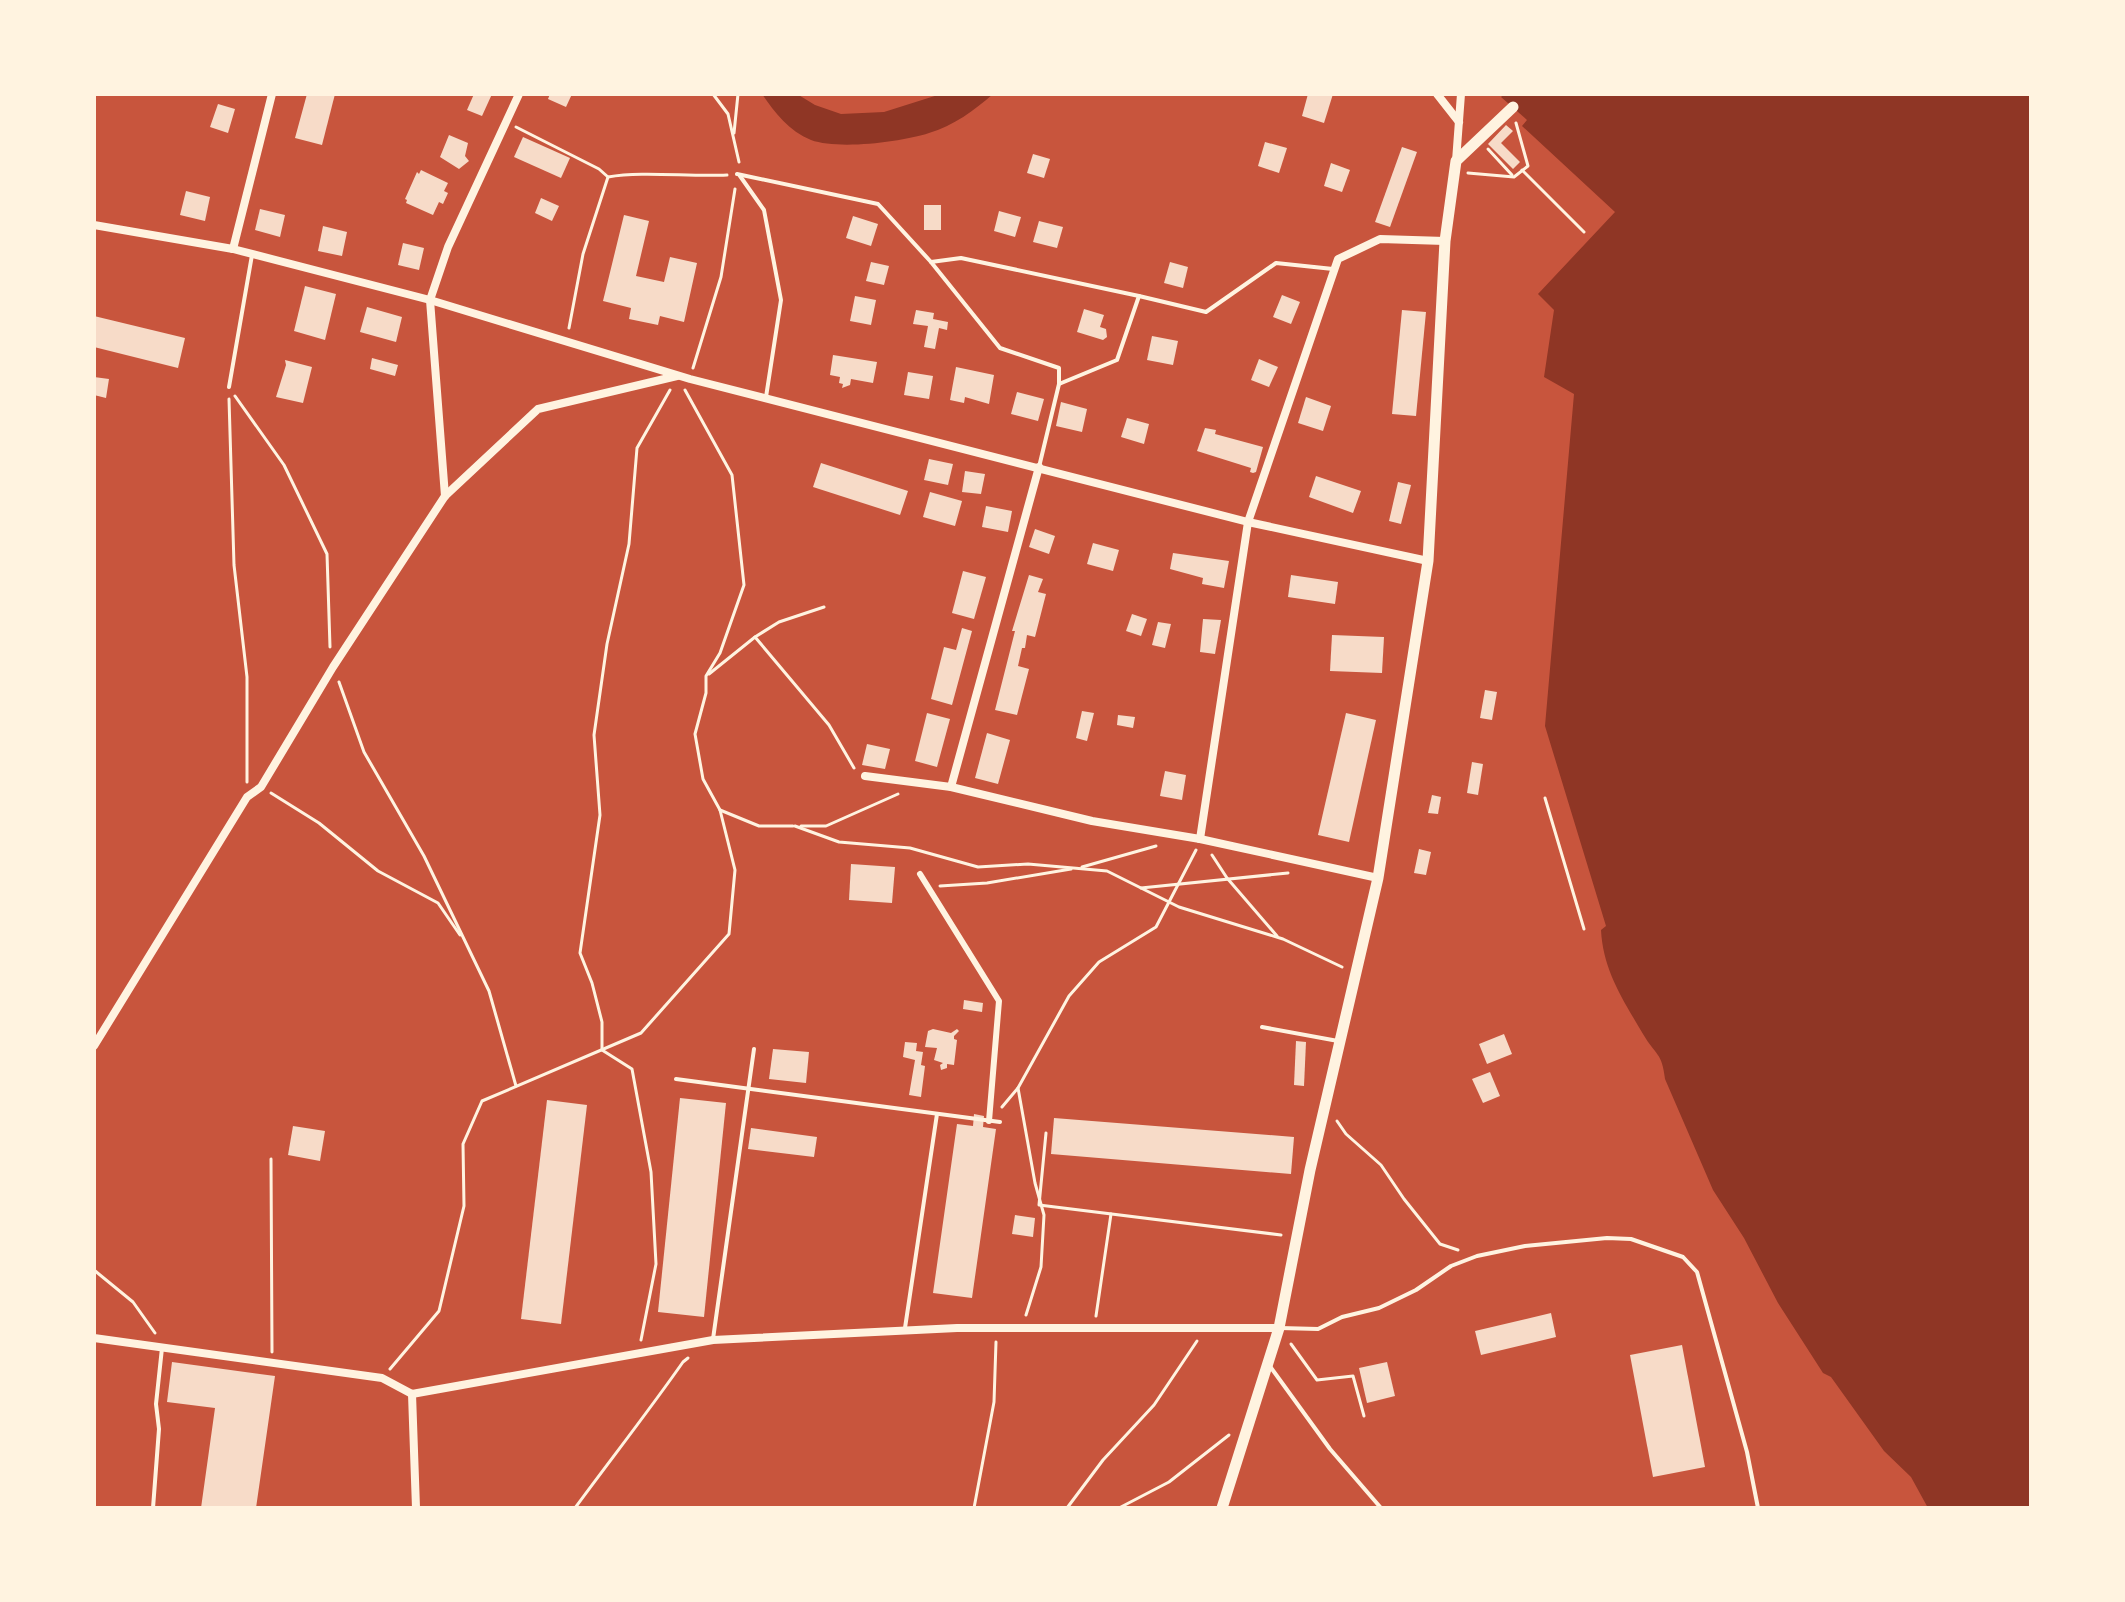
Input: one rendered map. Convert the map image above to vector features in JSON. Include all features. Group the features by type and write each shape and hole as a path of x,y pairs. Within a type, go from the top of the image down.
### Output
{"street":[{"path":"233,249 272,94"},
{"path":"445,496 430,300 448,247 519,94"},
{"path":"1437,94 1460,123"},
{"path":"1222,1508 1279,1328 1296,1237 1378,878 1428,561 1445,241 1461,94"},
{"path":"1455,166 1513,107"},
{"path":"94,225 233,249 430,300 678,376 766,399 1248,522 1428,561"},
{"path":"1200,839 1248,522 1338,259 1380,239 1445,241"},
{"path":"94,1046 247,797 261,787 445,496 538,409 678,376"},
{"path":"951,787 1039,467"},
{"path":"865,776 951,787 1092,821 1200,839 1378,878"},
{"path":"920,874 999,1001 989,1121"},
{"path":"94,1338 382,1378 412,1394 713,1340 996,1328 1279,1328"},
{"path":"412,1394 416,1508"}],"lane":[{"path":"738,174 878,204 931,262 1000,348 1059,368 1059,384 1039,467"},
{"path":"738,174 764,210 781,300 766,399"},
{"path":"229,387 252,254"},
{"path":"931,262 961,258 1206,312 1276,263 1335,269"},
{"path":"1059,384 1117,360 1139,296"},
{"path":"1262,1027 1340,1042"},
{"path":"713,1340 754,1049"},
{"path":"676,1079 1000,1122"},
{"path":"905,1331 937,1114"},
{"path":"1279,1328 1318,1329 1342,1317 1379,1308 1416,1290 1451,1266 1477,1256 1525,1246 1607,1238 1631,1239 1683,1257 1697,1272 1747,1452 1758,1508"},
{"path":"153,1508 159,1429 156,1404 162,1348"},
{"path":"1268,1363 1330,1449 1381,1508"}],"path":[{"path":"690,379 721,277 738,174 739,161 728,114 713,94"},
{"path":"733,136 738,94"},
{"path":"505,122 599,169 608,177"},
{"path":"1514,177 1528,166 1516,129"},
{"path":"1482,143 1514,177"},
{"path":"1455,166 1514,177"},
{"path":"1522,170 1584,232"},
{"path":"608,177 628,173 692,177 738,174"},
{"path":"566,342 583,254 608,177"},
{"path":"382,1378 439,1311 464,1206 463,1144 482,1101 641,1033 729,934 735,870 720,810 703,779 695,734 706,693 706,676 720,653 744,585 732,475 678,376"},
{"path":"602,1050 602,1022 580,953 600,815 594,735 607,644 629,544 637,448 678,376"},
{"path":"229,387 284,465 327,554 332,671 364,752 424,856 489,991 516,1086"},
{"path":"229,387 234,565 247,677 247,797"},
{"path":"706,676 779,622 824,607"},
{"path":"755,637 829,725 857,772 865,776"},
{"path":"720,810 759,826 826,826 922,783"},
{"path":"261,787 319,823 378,871 438,903 464,941 489,991"},
{"path":"1545,798 1584,929"},
{"path":"795,826 839,842 910,848 978,867 1028,864 1107,871 1179,907 1279,938 1356,974"},
{"path":"1022,1328 1041,1267 1044,1215 1018,1088 1069,996 1099,962 1156,927 1200,839 1227,878 1279,938"},
{"path":"928,887 987,883 1077,868 1157,846"},
{"path":"1141,888 1290,873"},
{"path":"602,1050 632,1069 651,1172 656,1264 638,1354"},
{"path":"1326,1104 1346,1134 1381,1165 1440,1244 1477,1256"},
{"path":"1046,1133 1039,1205 1296,1237"},
{"path":"271,1159 273,1364"},
{"path":"1094,1328 1111,1214"},
{"path":"94,1270 133,1302 162,1348"},
{"path":"974,1508 994,1402 996,1328"},
{"path":"1067,1508 1103,1460 1154,1405 1206,1328"},
{"path":"1279,1328 1317,1380 1353,1376 1364,1416"},
{"path":"575,1508 683,1362 713,1340"},
{"path":"1119,1508 1169,1482 1250,1418"}],"shaded area":[{"path":"762,94 797,94 815,105 841,114 884,112 941,94 993,94 963,117 938,130 903,139 853,145 823,143 803,136 783,121"},
{"path":"1504,94 2031,94 2031,1508 1928,1508 1911,1477 1884,1451 1831,1377 1823,1373 1778,1303 1744,1238 1713,1190 1665,1079 1660,1059 1628,1009 1610,972 1601,930 1606,926 1545,726 1574,394 1544,377 1554,310 1538,294 1615,212 1522,126 1527,120 1501,97"}],"building":[{"path":"307,94 335,94 322,145 295,138"},
{"path":"474,94 492,94 482,116 467,110"},
{"path":"550,94 572,94 566,107 548,99"},
{"path":"1308,94 1333,94 1324,123 1302,116"},
{"path":"218,104 235,109 228,133 210,127"},
{"path":"1506,125 1513,131 1501,143 1520,162 1513,169 1488,144"},
{"path":"449,135 468,143 465,156 469,161 459,169 440,157"},
{"path":"523,137 570,158 561,178 514,157"},
{"path":"1265,142 1287,148 1279,173 1258,166"},
{"path":"1402,147 1417,152 1390,227 1375,222"},
{"path":"1033,154 1050,159 1044,178 1027,173"},
{"path":"1331,163 1350,170 1342,192 1324,186"},
{"path":"421,170 448,183 443,204 439,202 433,215 406,203 417,172 419,174"},
{"path":"186,191 210,197 205,221 180,215"},
{"path":"541,198 559,206 552,221 535,213"},
{"path":"924,205 941,205 941,230 924,230"},
{"path":"260,209 285,215 280,237 255,230"},
{"path":"999,211 1021,217 1015,237 994,231"},
{"path":"624,215 649,221 636,276 664,282 670,257 697,263 684,322 660,316 658,325 629,319 631,308 603,301"},
{"path":"853,216 878,224 871,246 846,238"},
{"path":"1039,221 1063,227 1057,248 1033,242"},
{"path":"323,226 347,232 342,256 318,251"},
{"path":"403,243 424,248 419,270 398,265"},
{"path":"871,262 889,266 884,285 866,281"},
{"path":"1170,262 1188,267 1183,288 1164,283"},
{"path":"305,286 336,294 325,340 294,331"},
{"path":"1282,295 1300,302 1291,324 1273,317"},
{"path":"855,296 876,300 871,325 850,321"},
{"path":"367,307 402,317 396,342 360,332"},
{"path":"1084,309 1104,315 1100,327 1106,329 1107,337 1103,340 1077,332"},
{"path":"916,310 934,313 933,319 948,322 947,330 939,328 935,349 924,347 928,326 913,324"},
{"path":"1402,310 1426,312 1416,416 1392,414"},
{"path":"94,316 185,338 178,368 94,347"},
{"path":"1152,336 1178,341 1173,365 1147,360"},
{"path":"833,355 877,362 873,383 851,379 850,385 842,388 840,377 830,375"},
{"path":"372,358 398,365 395,376 370,369"},
{"path":"1259,359 1278,367 1269,387 1251,380"},
{"path":"285,360 312,367 303,403 276,397"},
{"path":"956,367 994,375 989,404 965,397 964,403 950,400"},
{"path":"908,372 933,376 929,399 904,395"},
{"path":"94,377 109,379 106,398 94,395"},
{"path":"1017,392 1044,399 1038,421 1011,414"},
{"path":"1306,397 1331,406 1323,431 1298,423"},
{"path":"1061,402 1087,409 1082,432 1056,426"},
{"path":"1127,418 1149,424 1144,444 1121,437"},
{"path":"1205,428 1216,430 1215,434 1263,447 1256,472 1197,451"},
{"path":"929,459 953,464 948,485 924,480"},
{"path":"821,463 908,491 900,515 813,487"},
{"path":"965,471 985,474 981,494 962,492"},
{"path":"1316,476 1361,491 1353,513 1309,497"},
{"path":"1398,482 1411,485 1401,524 1389,521"},
{"path":"930,492 962,501 955,526 923,517"},
{"path":"986,506 1012,511 1008,532 982,527"},
{"path":"1035,529 1055,536 1049,554 1029,547"},
{"path":"1093,543 1119,550 1113,571 1087,564"},
{"path":"1173,553 1229,561 1224,588 1202,584 1203,578 1170,569"},
{"path":"963,571 986,577 974,619 952,613"},
{"path":"1029,575 1043,579 1038,592 1046,594 1035,637 1027,635 1025,648 1022,648 1018,666 1029,669 1017,715 995,710 1015,631 1012,631"},
{"path":"1291,575 1338,582 1335,604 1288,597"},
{"path":"1132,614 1147,619 1141,636 1126,631"},
{"path":"1203,619 1221,620 1215,654 1200,652"},
{"path":"1158,622 1171,624 1165,648 1152,645"},
{"path":"962,628 972,631 952,705 931,699 944,647 956,650"},
{"path":"1332,635 1384,637 1382,673 1330,671"},
{"path":"1485,690 1497,692 1492,720 1480,718"},
{"path":"1082,711 1094,713 1087,741 1076,738"},
{"path":"927,713 950,719 937,767 915,761"},
{"path":"1346,713 1376,720 1349,842 1318,835"},
{"path":"1118,715 1135,717 1133,728 1117,725"},
{"path":"987,733 1010,740 998,784 975,778"},
{"path":"867,744 890,749 885,769 862,765"},
{"path":"1472,762 1483,764 1478,795 1467,793"},
{"path":"1165,771 1186,775 1182,800 1160,796"},
{"path":"1432,795 1441,797 1438,814 1428,813"},
{"path":"1419,849 1431,852 1426,875 1414,873"},
{"path":"851,864 895,867 892,903 849,900"},
{"path":"964,1000 983,1003 982,1012 963,1009"},
{"path":"933,1029 951,1033 957,1029 959,1031 954,1036 957,1040 954,1065 947,1064 947,1068 941,1070 943,1063 934,1060 937,1048 925,1047 928,1031"},
{"path":"1504,1034 1512,1054 1487,1064 1479,1044"},
{"path":"1296,1041 1306,1042 1304,1086 1294,1085"},
{"path":"905,1042 917,1043 916,1051 923,1052 921,1065 925,1066 921,1097 909,1095 915,1060 903,1057"},
{"path":"773,1049 809,1052 806,1083 769,1079"},
{"path":"1490,1072 1500,1096 1483,1103 1472,1079"},
{"path":"680,1098 726,1103 704,1317 658,1312"},
{"path":"547,1100 587,1105 561,1324 521,1319"},
{"path":"974,1114 984,1116 983,1127 996,1129 972,1298 933,1293 957,1124 973,1126"},
{"path":"1054,1118 1294,1137 1291,1174 1051,1154"},
{"path":"293,1126 325,1131 320,1161 288,1155"},
{"path":"751,1128 817,1137 814,1157 748,1149"},
{"path":"1015,1215 1035,1218 1033,1237 1012,1234"},
{"path":"1551,1313 1556,1337 1481,1355 1475,1331"},
{"path":"1682,1345 1705,1467 1653,1477 1630,1355"},
{"path":"172,1362 275,1376 256,1508 201,1508 215,1408 167,1402"},
{"path":"1387,1362 1395,1396 1367,1403 1359,1368"}]}
